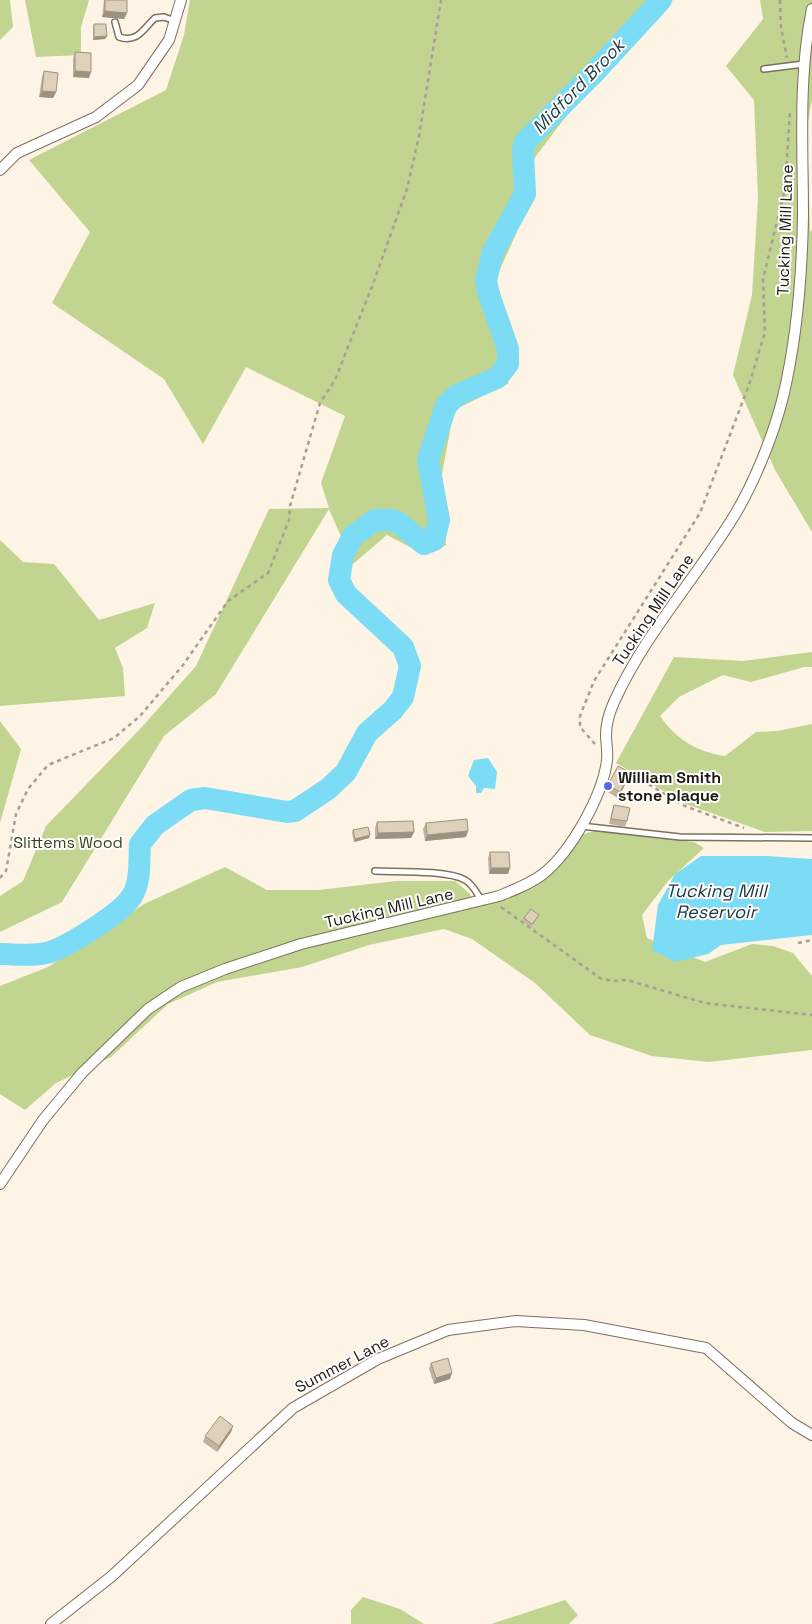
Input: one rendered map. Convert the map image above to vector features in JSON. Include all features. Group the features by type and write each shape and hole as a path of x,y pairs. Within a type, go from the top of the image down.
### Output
{"street":[{"path":"0,170 17,153 96,117 138,85 169,40 180,0"},
{"name":"Tucking Mill Lane","path":"0,1184 43,1120 82,1073 148,1009 181,987 226,969 301,944 487,900 529,883 544,873 558,858 581,826 598,794 607,762 606,733 612,706 626,675 646,641 731,522 766,451 783,398 796,326 803,220 804,64 812,9"},
{"name":"Summer Lane","path":"51,1624 112,1576 294,1408 378,1358 448,1330 516,1321 584,1324 706,1348 792,1423 812,1435"}],"lane":[{"path":"115,22 120,37 130,39 141,34 155,18 164,17 175,21"},
{"path":"764,69 804,64"},
{"path":"581,826 680,837 812,838"},
{"path":"375,870 465,880 487,900"}],"path":[{"path":"0,878 6,870 16,814 28,789 48,765 114,738 140,716 182,665 228,601 268,572 289,520 290,506 320,403 335,380 373,284 407,189 421,126 441,0"},
{"path":"780,0 786,56 792,65"},
{"path":"597,748 580,727 580,716 594,680 700,513 749,385 764,332 763,278 784,189 790,110"},
{"path":"625,771 685,806 749,830"},
{"path":"487,900 494,903 600,978 612,981 627,980 704,1004 812,1015"},
{"path":"798,942 812,940"}],"green space":[{"path":"0,0 10,0 13,27 0,40"},
{"path":"25,0 89,0 81,27 81,55 36,57"},
{"path":"190,0 673,0 567,115 530,164 531,201 496,278 515,350 508,384 454,410 442,474 446,545 425,555 387,535 353,564 329,509 216,694 164,736 62,902 0,932 0,896 23,881 46,826 141,728 196,666 269,509 329,508 321,483 345,416 246,367 203,444 164,379 52,303 90,232 29,160 166,90 184,35"},
{"path":"760,0 812,0 812,99 807,128 810,232 812,230 812,532 775,470 733,375 752,295 758,199 754,100 726,66 763,19"},
{"path":"0,540 23,562 54,564 99,620 155,603 147,628 115,648 123,668 125,696 0,706"},
{"path":"812,652 812,667 804,667 751,682 723,675 679,697 660,716 680,738 696,748 725,756 756,732 777,731 812,724 812,831 765,832 686,804 616,763 674,657 743,661"},
{"name":"Slittems Wood","path":"0,721 21,749 0,823"},
{"path":"594,831 694,842 704,848 668,881 642,915 647,938 705,962 752,944 773,946 793,953 812,976 812,1050 709,1062 652,1056 590,1035 535,983 472,939 444,929 369,945 302,967 217,982 168,1004 111,1057 56,1083 25,1110 0,1094 0,986 48,967 144,904 225,867 267,890 319,890 396,881 455,881 469,893 477,906 515,892 581,835"},
{"path":"363,1597 400,1609 424,1624 351,1624 351,1610"},
{"path":"565,1600 578,1615 569,1624 491,1624"}],"water":[{"path":"488,758 497,772 495,789 484,788 481,793 476,793 476,786 468,776 474,760"},
{"name":"Tucking Mill Reservoir","path":"701,856 766,856 812,859 812,935 721,945 708,954 675,962 652,950 658,905 675,874"}],"building":[{"path":"105,0 127,0 127,13 105,11"},
{"path":"94,24 106,24 107,36 94,37"},
{"path":"75,52 91,53 91,72 75,71"},
{"path":"44,71 58,73 56,92 42,91"},
{"path":"618,766 631,773 620,792 608,785"},
{"path":"614,805 630,808 627,821 611,819"},
{"path":"467,819 468,831 427,835 426,823"},
{"path":"413,821 414,832 378,833 377,822"},
{"path":"368,827 370,835 355,839 353,830"},
{"path":"490,852 509,852 510,868 491,868"},
{"path":"531,909 539,915 532,924 524,918"},
{"path":"448,1358 452,1373 436,1378 431,1363"},
{"path":"220,1416 233,1426 219,1446 205,1436"}],"waterway":[{"name":"Midford Brook","path":"0,954 31,955 50,952 81,936 118,911 132,896 137,884 140,844 155,825 191,800 205,798 287,812 295,811 328,789 346,772 367,733 393,710 403,697 410,666 403,647 346,594 339,580 343,555 353,536 375,520 392,520 399,523 424,544 434,540 439,520 428,460 446,406 457,395 497,378 508,364 508,349 488,292 486,280 493,252 525,194 523,151 525,142 592,75 661,0"}],"place":[{"name":"William Smith stone plaque","path":"608,786"}]}
